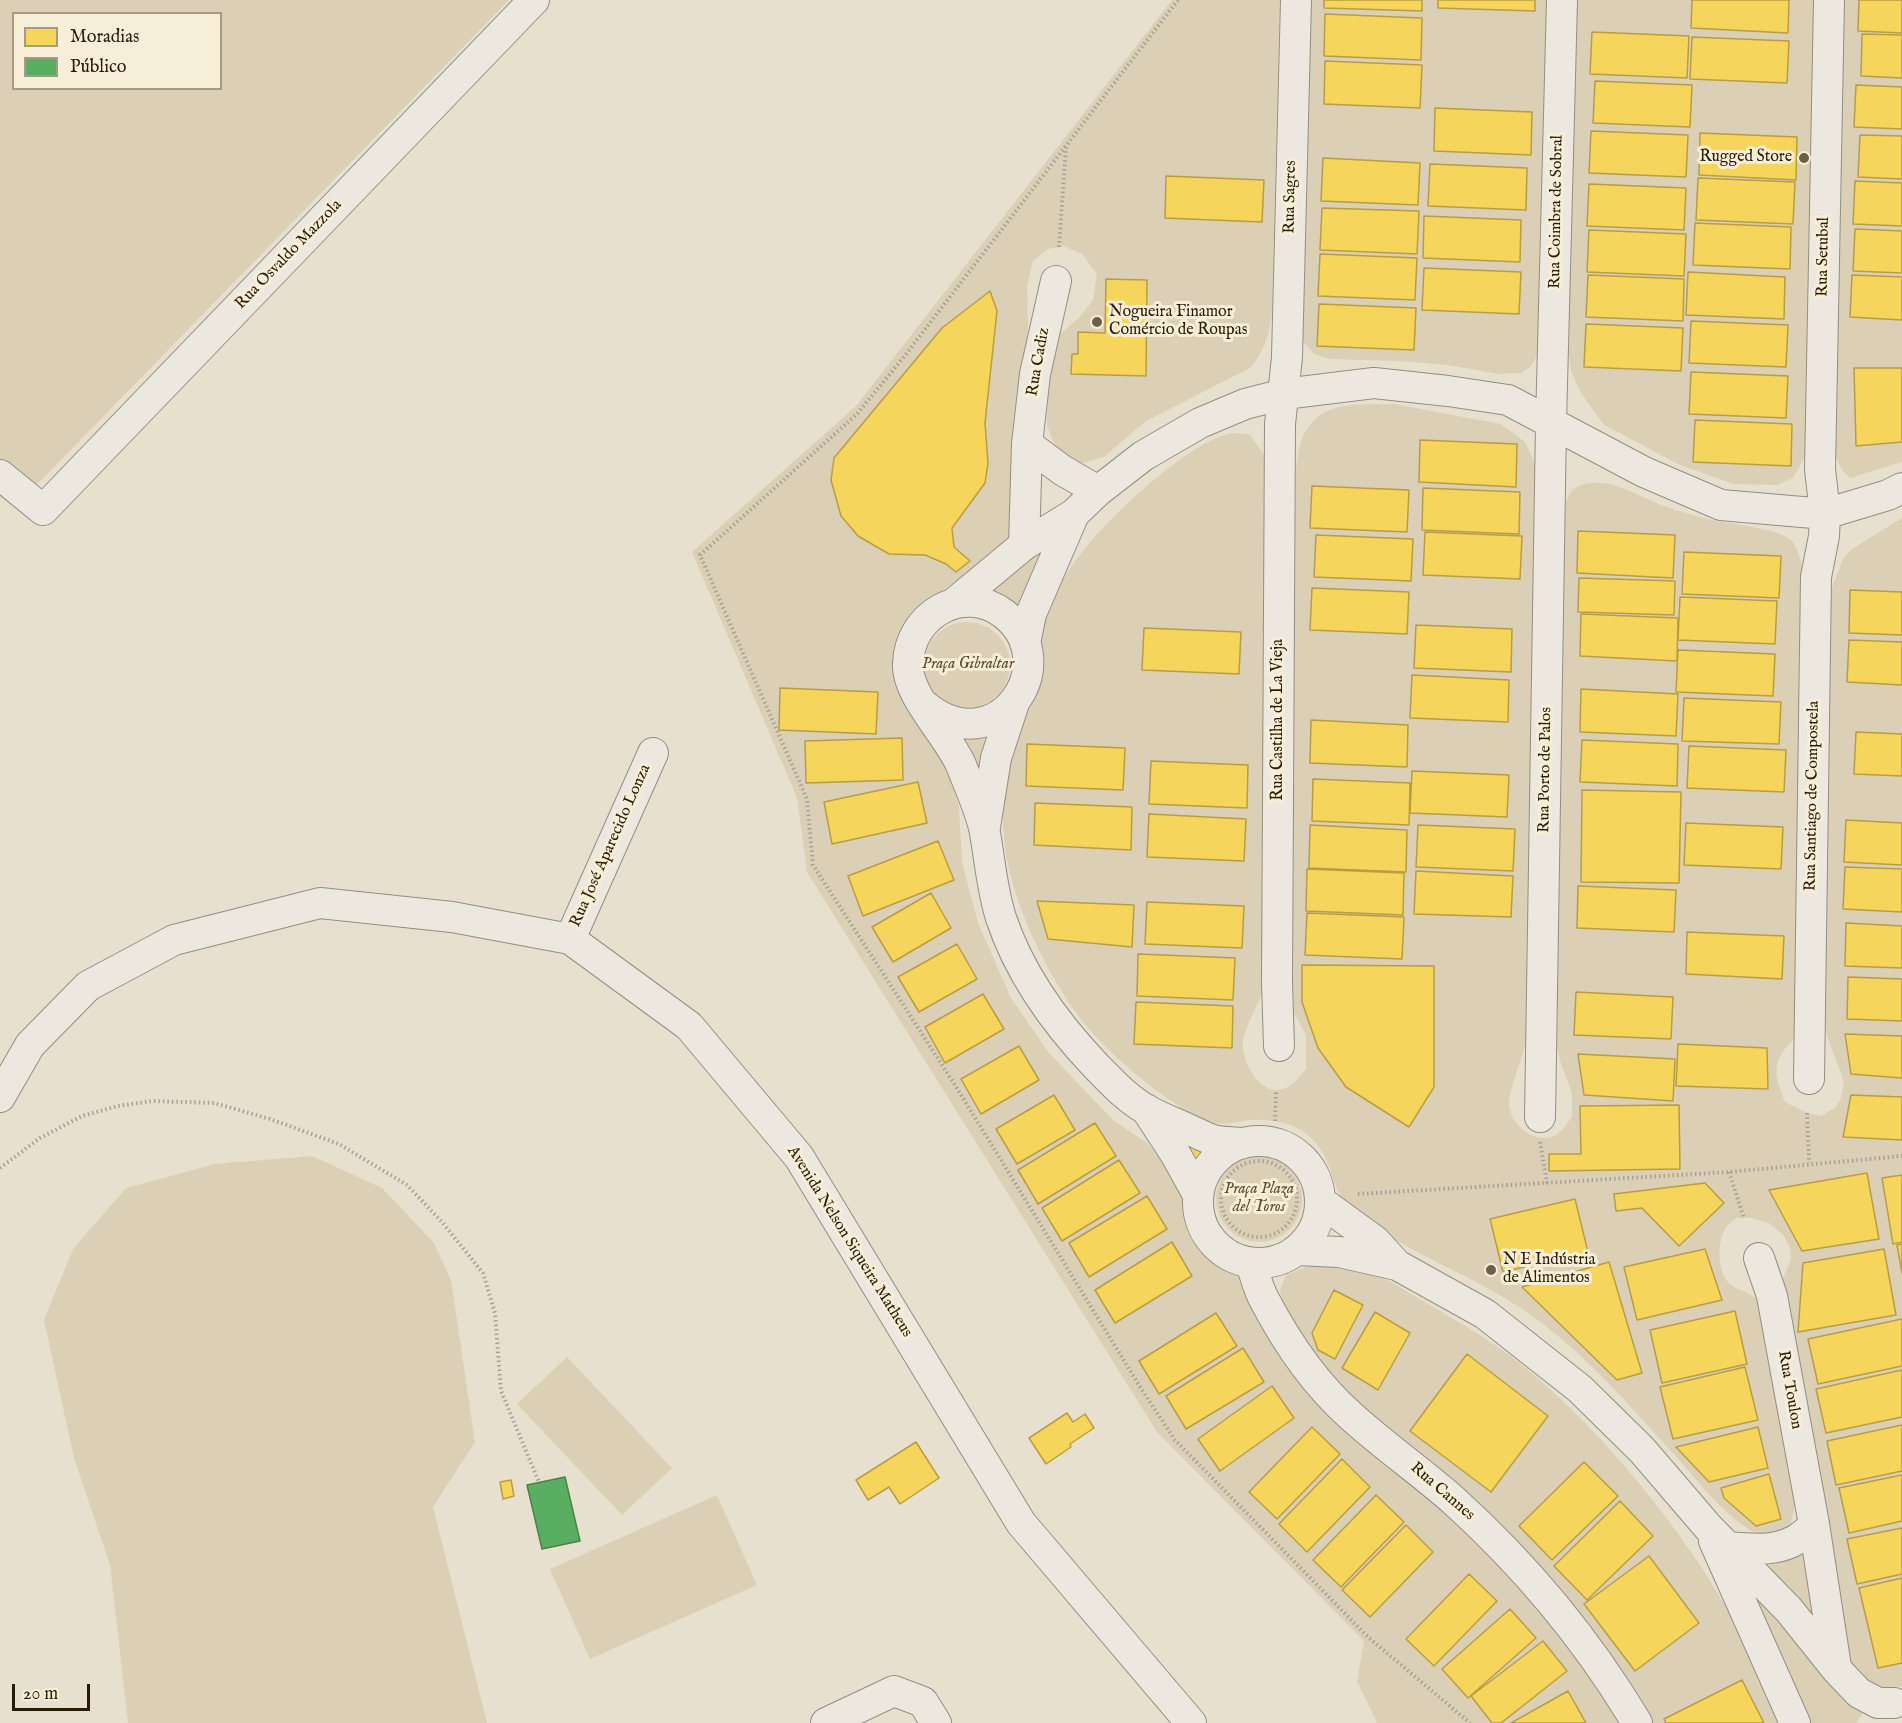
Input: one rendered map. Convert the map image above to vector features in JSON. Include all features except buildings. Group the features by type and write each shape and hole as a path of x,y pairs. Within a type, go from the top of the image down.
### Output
{"street":[{"name":"Rua Osvaldo Mazzola","path":"0,475 43,510 534,0"},
{"name":"Rua Sagres","path":"1284,394 1296,0"},
{"name":"Rua Coimbra de Sobral","path":"1551,423 1563,0"},
{"name":"Rua Setubal","path":"1825,514 1820,469 1828,0"},
{"name":"Rua Cadiz","path":"1024,545 1027,444 1035,374 1056,280"},
{"path":"953,604 1024,545 1074,514 1098,491 1143,456 1200,423 1245,404 1284,394 1374,383 1508,400 1644,472 1721,505 1825,514 1887,495 1902,488"},
{"name":"Rua Castilha de La Vieja","path":"1279,1046 1277,971 1280,424 1284,394"},
{"name":"Rua Porto de Palos","path":"1540,1128 1551,423"},
{"path":"1027,444 1062,470 1098,491"},
{"path":"1025,643 1031,614 1074,514"},
{"name":"Rua Santiago de Compostela","path":"1809,1079 1816,577 1824,536 1825,514"},
{"path":"985,830 960,763 912,686 907,666 910,645 919,627 934,612 953,604 971,602 989,606 1004,614 1017,627 1025,643 1028,658 1028,674 1023,689 1014,703 996,758 985,830 989,870 1001,917 1017,960 1066,1035 1120,1090 1146,1109 1213,1140 1241,1143"},
{"path":"923,704 936,715 952,722 969,724 994,718 1014,703"},
{"name":"Rua José Aparecido Lonza","path":"570,939 653,753"},
{"name":"Avenida Nelson Siqueira Matheus","path":"0,1097 30,1045 88,986 174,940 320,903 452,917 570,939 689,1026 799,1156 1021,1523 1191,1723"},
{"path":"1146,1109 1176,1155 1198,1195"},
{"path":"1333,1198 1306,1241 1297,1250 1275,1261 1251,1263 1222,1251 1211,1239 1200,1218 1198,1195 1203,1178 1212,1162 1225,1150 1241,1143 1257,1140 1274,1142 1288,1148 1301,1158 1311,1170 1318,1185 1333,1198 1397,1265"},
{"path":"1297,1250 1339,1252 1397,1265 1485,1314 1580,1389 1642,1450 1718,1537 1789,1610 1837,1670 1859,1693 1878,1703 1898,1701"},
{"name":"Rua Toulon","path":"1759,1258 1772,1296 1814,1524 1837,1670"},
{"name":"Rua Cannes","path":"1251,1263 1264,1299 1308,1371 1350,1415 1452,1500 1521,1566 1585,1643 1637,1723"},
{"path":"1718,1537 1762,1550 1785,1545 1808,1531 1814,1524"},
{"path":"1718,1537 1795,1723"},
{"path":"826,1723 894,1691 923,1702 936,1723"},
{"path":"1871,1723 1898,1701"}],"path":[{"path":"1059,247 1066,146"},
{"path":"1275,1121 1276,1090"},
{"path":"0,1168 40,1138 82,1116 118,1106 152,1101 214,1103 270,1119 339,1144 407,1185 442,1222 483,1273 495,1313 501,1391 539,1482"},
{"path":"1807,1113 1809,1164"},
{"path":"1540,1128 1547,1183"},
{"path":"1333,1198 1730,1172 1902,1156"},
{"path":"1271,1161 1292,1181 1297,1204 1287,1226 1277,1233 1254,1238 1242,1234 1225,1221 1221,1194 1230,1173 1240,1166 1251,1162 1271,1161"},
{"path":"1730,1172 1744,1218"}],"green space":[{"path":"0,0 509,0 19,503 0,490"},
{"path":"1172,0 1280,0 1272,313 1269,328 1263,349 1250,368 1146,421 1104,457 1079,464 1060,457 1047,426 1048,357 1052,340 1079,318 1093,300 1097,274 1082,254 1064,246 1048,249 1033,261 1027,285 1028,324 1011,532 1004,547 929,600 914,616 936,741 951,777 959,807 962,862 978,923 1011,998 1049,1053 1113,1120 1147,1143 1177,1178 1192,1235 1210,1262 1242,1276 1255,1307 1296,1379 1390,1466 1456,1522 1535,1598 1624,1723 1377,1723 1357,1681 1364,1641 1157,1432 807,872 797,798 692,552 856,406"},
{"path":"1305,0 1548,0 1537,356 1530,367 1521,373 1498,374 1448,365 1398,361 1330,359 1314,354 1301,339"},
{"path":"1572,0 1818,0 1812,423 1805,457 1793,478 1777,485 1734,484 1680,465 1604,425 1581,393 1571,371 1568,348"},
{"path":"1840,0 1902,0 1902,462 1850,478 1842,470 1833,451"},
{"path":"1394,404 1501,424 1525,442 1535,463 1527,1040 1509,1104 1510,1112 1519,1126 1525,1132 1540,1138 1556,1135 1572,1117 1572,1093 1555,1039 1564,509 1567,498 1572,491 1585,484 1610,484 1679,511 1776,532 1792,541 1798,552 1803,571 1797,1036 1782,1052 1777,1074 1785,1102 1807,1113 1821,1116 1836,1107 1841,1098 1844,1082 1828,1039 1823,1015 1827,600 1843,559 1852,549 1902,518 1902,1686 1894,1689 1875,1688 1850,1664 1783,1291 1783,1278 1791,1260 1790,1248 1784,1236 1769,1223 1751,1218 1736,1218 1723,1233 1720,1263 1728,1282 1759,1302 1799,1489 1789,1530 1770,1540 1755,1533 1727,1513 1609,1384 1543,1324 1499,1295 1383,1233 1351,1211 1338,1192 1325,1156 1304,1132 1290,1125 1266,1120 1212,1123 1186,1110 1150,1086 1115,1056 1085,1025 1052,975 1032,936 1016,895 1006,855 1003,782 1018,727 1040,684 1042,672 1040,627 1049,604 1070,568 1095,536 1152,481 1196,449 1216,438 1234,433 1250,435 1264,455 1268,490 1265,988 1247,1027 1243,1047 1251,1071 1262,1085 1269,1089 1285,1088 1306,1069 1306,1035 1288,1002 1286,986 1297,459 1301,442 1308,428 1327,411 1352,405"},
{"path":"1053,539 1017,613 992,591"},
{"name":"Praça Gibraltar","path":"959,622 975,622 998,634 1007,648 1010,665 1007,682 998,696 975,708 959,708 943,701 931,689 924,673 924,657 931,641 943,629"},
{"path":"959,733 971,737 985,736 979,784"},
{"path":"312,1156 382,1188 434,1243 451,1280 475,1442 433,1507 487,1723 128,1723 110,1565 74,1458 44,1320 73,1249 126,1188 215,1164"},
{"name":"Praça Plaza del Toros","path":"1259,1156 1283,1163 1295,1175 1302,1199 1295,1223 1283,1235 1259,1242 1235,1235 1223,1223 1216,1199 1223,1175 1235,1163"},
{"path":"1325,1259 1379,1275 1475,1332 1520,1363 1587,1425 1648,1495 1703,1570 1749,1648 1781,1723 1651,1723 1600,1642 1551,1577 1472,1496 1357,1405 1316,1359 1290,1324 1280,1290 1286,1275"},
{"path":"567,1357 672,1468 622,1515 517,1404"},
{"path":"717,1495 757,1585 590,1659 550,1569"},
{"path":"1806,1543 1815,1621 1768,1566 1789,1558"},
{"path":"1743,1575 1843,1697 1863,1713 1856,1723 1808,1723"}],"place":[{"name":"Rugged Store","path":"1804,158"},
{"name":"Nogueira Finamor Comércio de Roupas","path":"1097,322"},
{"name":"N E Indústria de Alimentos","path":"1491,1270"}]}
